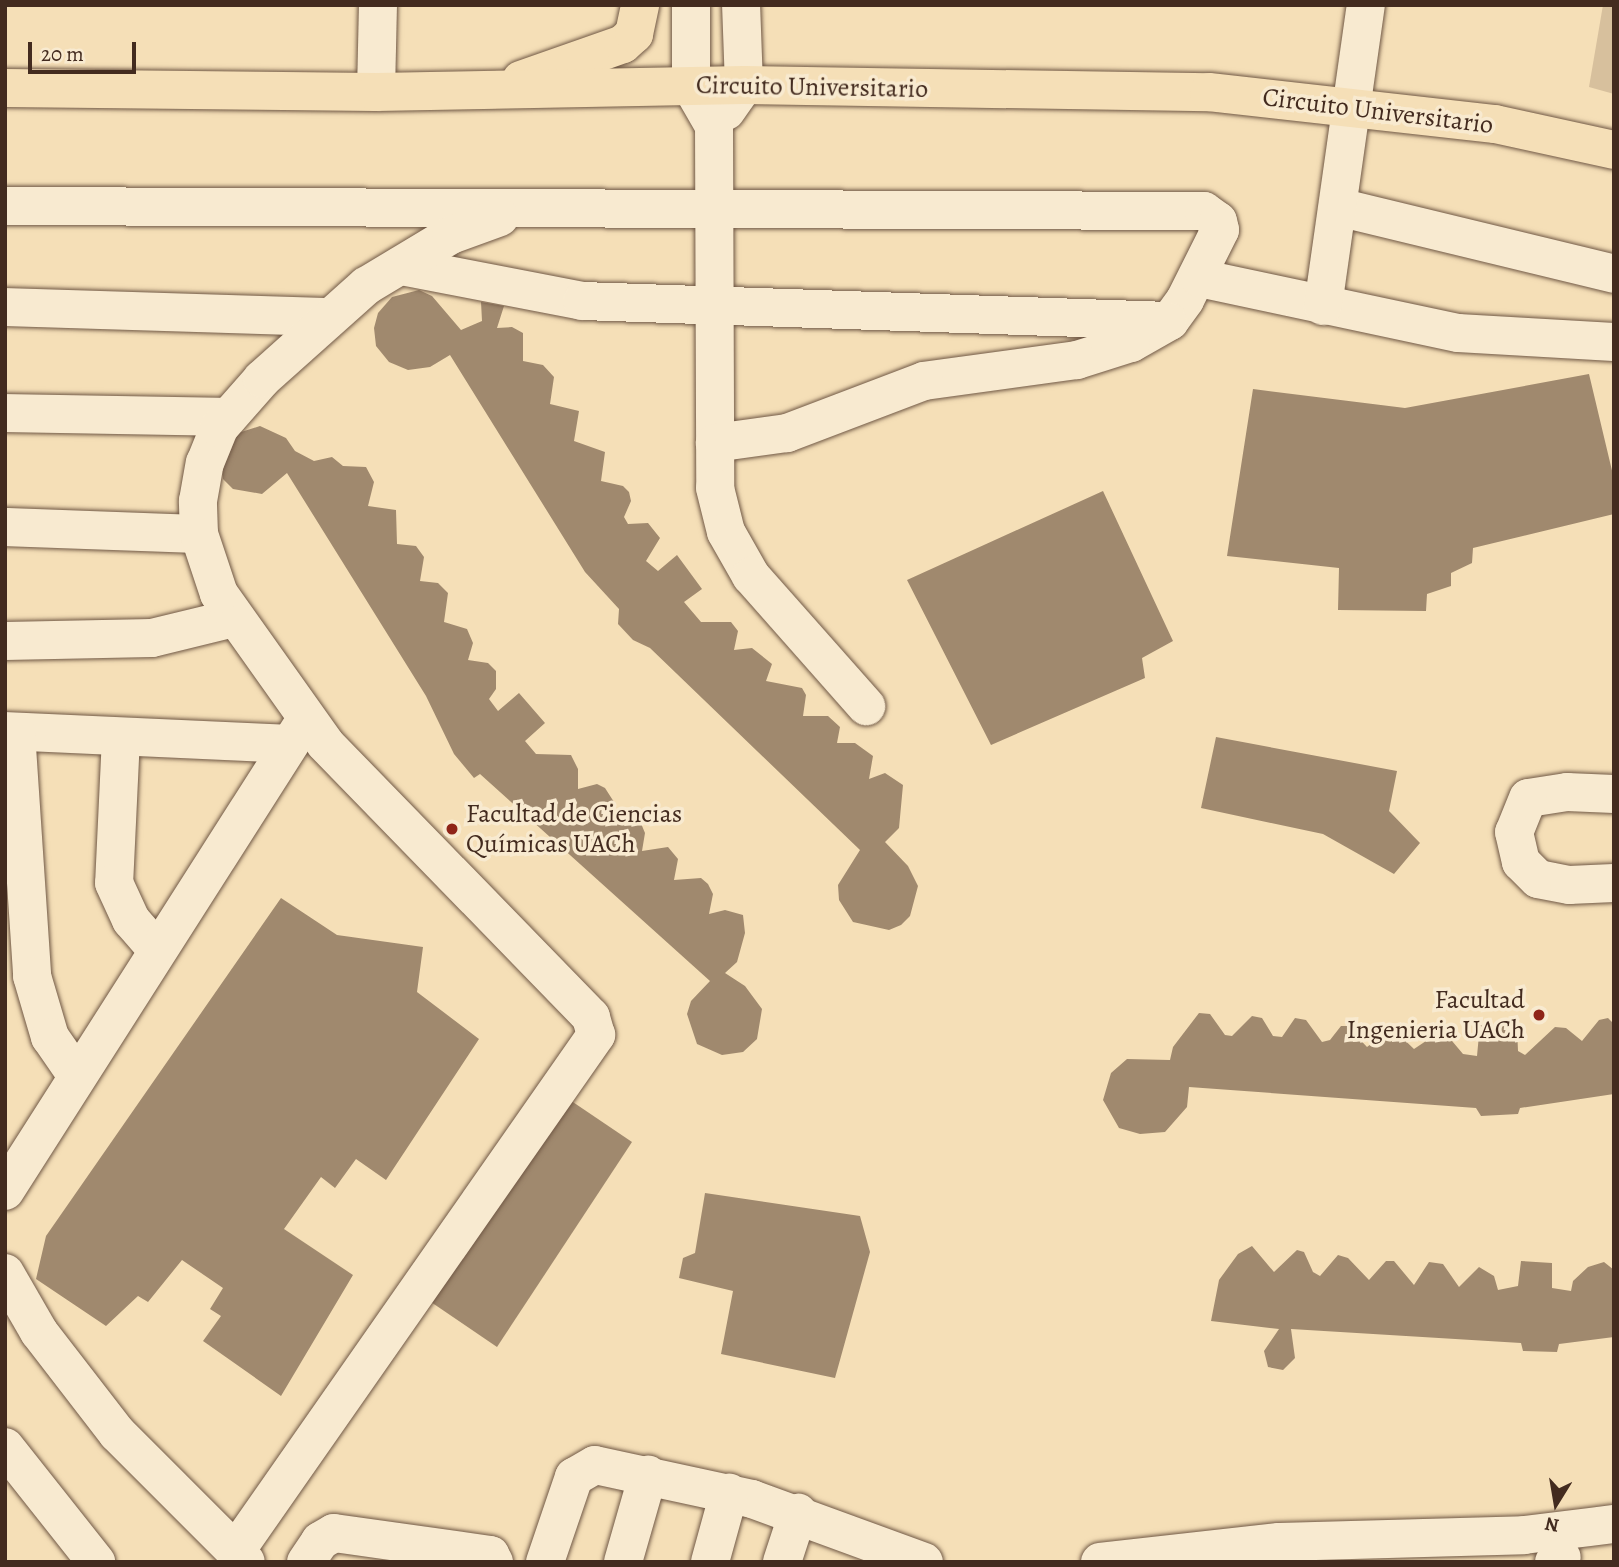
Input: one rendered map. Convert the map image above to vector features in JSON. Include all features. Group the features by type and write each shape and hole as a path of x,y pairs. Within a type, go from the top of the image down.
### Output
{"main road":[{"path":"503,88 534,73 623,44 635,34 640,5"},
{"name":"Circuito Universitario","path":"5,88 376,92 744,85 1209,92 1356,105 1495,124 1614,150"}],"street":[{"path":"376,92 378,5"},
{"path":"691,5 691,86 714,126 716,488 737,554 751,576 866,706"},
{"path":"714,126 744,85 741,5"},
{"path":"1324,306 1356,105 1366,5"},
{"path":"5,206 521,210 588,205 1204,211 1213,215 1220,230 1199,278 1170,321 1099,355 936,378 787,433 715,443"},
{"path":"1338,207 1614,274"},
{"path":"5,1273 39,1332 117,1433 240,1557 596,1035 592,1017 404,828 298,732 207,569 199,534 198,501 205,463 228,417 330,317 366,286 451,235 521,210"},
{"path":"401,266 557,298 1170,321"},
{"path":"1199,278 1469,334 1614,342"},
{"path":"5,307 330,317"},
{"path":"5,413 228,417"},
{"path":"5,527 199,534"},
{"path":"5,641 152,638 234,618"},
{"path":"77,1076 50,1037 32,976 11,732 121,737 298,732"},
{"path":"5,1191 298,732"},
{"path":"121,737 114,883 131,920 157,950"},
{"path":"1614,794 1567,792 1528,798 1514,832 1521,862 1538,879 1569,885 1614,883"},
{"path":"5,1447 17,1481 96,1562"},
{"path":"545,1562 578,1471 596,1465 729,1493 798,1513 872,1553 924,1562"},
{"path":"623,1562 648,1475"},
{"path":"710,1562 729,1493"},
{"path":"782,1562 798,1513"},
{"path":"1104,1561 1364,1550 1456,1549 1558,1553 1614,1524"},
{"path":"306,1562 320,1541 334,1533 490,1555 494,1562"}],"shaded area":[{"path":"1603,5 1614,5 1614,94 1589,87"}],"building":[{"path":"419,290 432,296 461,330 482,321 481,302 504,306 497,328 512,327 523,333 523,361 543,365 554,377 550,404 579,411 574,441 605,452 601,481 623,486 629,492 631,501 624,517 628,524 648,523 660,538 646,561 658,571 677,555 702,589 684,602 701,622 731,622 738,631 734,650 752,648 772,664 766,681 802,688 806,695 803,716 828,716 840,727 837,743 855,743 873,756 869,779 885,773 903,785 899,828 885,842 908,866 918,886 910,916 901,925 889,930 853,922 839,900 838,885 860,850 650,648 633,640 618,624 619,609 585,572 450,355 430,367 408,370 389,362 376,346 374,328 378,313 392,297"},
{"path":"1589,374 1614,479 1614,514 1473,548 1472,563 1451,573 1451,586 1427,594 1426,611 1338,610 1339,568 1227,556 1253,389 1405,408"},
{"path":"260,426 286,438 295,451 314,461 332,457 343,466 366,467 374,482 368,506 396,510 397,544 416,546 424,557 420,581 438,583 448,593 444,622 467,629 473,643 468,660 488,663 496,671 496,689 489,699 498,711 519,693 545,723 525,741 536,754 571,755 578,769 578,789 597,784 605,788 614,802 610,816 625,813 640,821 645,833 642,851 668,847 678,859 674,880 701,878 708,884 713,894 709,914 725,910 743,915 745,933 737,962 725,973 745,986 762,1009 757,1039 743,1052 722,1055 697,1044 687,1014 691,1001 710,981 480,774 474,778 454,754 426,696 287,473 262,494 233,489 223,479 222,470 238,433"},
{"path":"1103,491 1173,641 1142,658 1145,678 991,745 907,580"},
{"path":"1216,737 1397,771 1389,811 1420,843 1394,874 1323,834 1201,808"},
{"path":"281,898 337,935 423,947 417,992 479,1039 386,1180 356,1159 335,1188 321,1177 284,1229 353,1275 281,1396 203,1341 221,1316 210,1309 223,1288 182,1260 148,1302 138,1296 106,1326 36,1279 46,1236"},
{"path":"1199,1013 1210,1014 1225,1035 1232,1036 1252,1016 1262,1018 1273,1036 1282,1037 1295,1018 1306,1020 1322,1042 1330,1040 1341,1026 1347,1026 1367,1047 1392,1028 1414,1049 1438,1033 1447,1035 1463,1054 1477,1056 1480,1024 1517,1027 1518,1051 1525,1055 1555,1027 1566,1028 1582,1041 1599,1020 1608,1018 1614,1024 1614,1094 1520,1108 1518,1114 1481,1116 1476,1108 1189,1087 1187,1107 1165,1132 1140,1134 1119,1128 1103,1100 1111,1073 1127,1059 1170,1060 1173,1047"},
{"path":"561,1094 632,1142 497,1347 428,1300"},
{"path":"705,1193 860,1216 870,1252 835,1378 721,1354 733,1291 679,1278 683,1258 695,1253"},
{"path":"1252,1246 1274,1272 1297,1250 1304,1252 1313,1272 1320,1276 1338,1255 1348,1258 1369,1280 1386,1261 1394,1261 1414,1285 1429,1262 1443,1264 1459,1287 1479,1267 1494,1276 1498,1290 1518,1286 1521,1261 1552,1263 1552,1288 1571,1291 1573,1281 1588,1267 1604,1262 1614,1270 1614,1337 1559,1344 1557,1352 1523,1351 1521,1343 1291,1329 1295,1358 1283,1370 1268,1367 1264,1351 1279,1329 1211,1321 1219,1280 1238,1254"}],"place":[{"name":"Facultad de Ciencias Químicas UACh","path":"452,829"},
{"name":"Facultad Ingenieria UACh","path":"1539,1015"}]}
